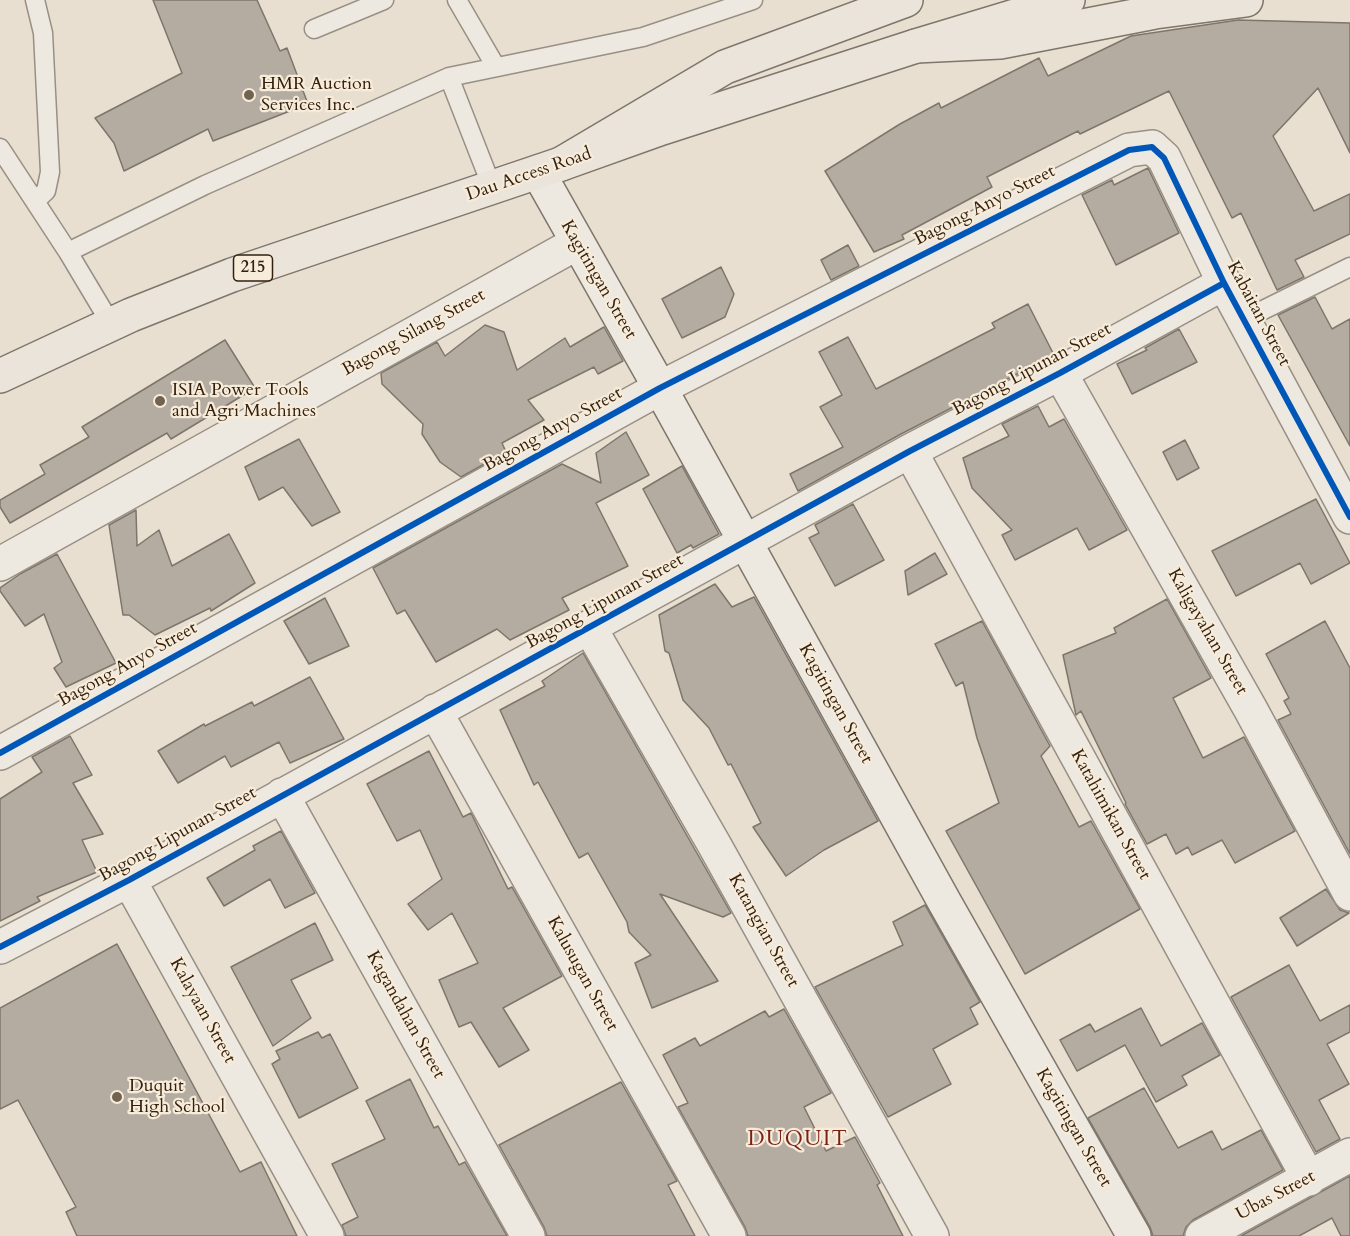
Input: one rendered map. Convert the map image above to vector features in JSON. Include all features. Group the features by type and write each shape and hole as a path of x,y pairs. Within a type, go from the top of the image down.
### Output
{"main road":[{"path":"549,168 725,67 906,0"},
{"name":"Dau Access Road","path":"0,376 111,324 232,275 662,128 916,46 1068,0"},
{"path":"916,46 1000,42 1155,12 1246,0"}],"street":[{"name":"Kabaitan Street","path":"1129,150 1152,147 1164,158 1224,283 1350,517"},
{"name":"Bagong Anyo Street","path":"0,753 660,388 1129,150"},
{"name":"Kagitingan Street","path":"549,168 577,243 746,542 945,903 1134,1236"},
{"name":"Bagong Silang Street","path":"0,564 577,243"},
{"name":"Bagong Lipunan Street","path":"0,947 129,880 910,451 1060,373 1224,283"},
{"name":"Kaligayahan Street","path":"1060,373 1251,710 1350,894"},
{"name":"Katahimikan Street","path":"910,451 1309,1179"},
{"name":"Katangian Street","path":"590,628 715,846 932,1236"},
{"name":"Kalusugan Street","path":"435,711 729,1236"},
{"name":"Kagandahan Street","path":"282,795 528,1236"},
{"name":"Kalayaan Street","path":"129,880 327,1236"},
{"name":"Ubas Street","path":"1202,1236 1350,1155"}],"lane":[{"path":"34,0 43,33 50,172 46,191 35,201"},
{"path":"314,28 384,0"},
{"path":"457,0 496,67"},
{"path":"69,252 205,185 449,76 643,37 753,0"},
{"path":"449,76 492,187"},
{"path":"0,148 69,252 111,324"},
{"path":"1244,320 1350,267"}],"building":[{"path":"153,0 257,0 280,51 287,48 308,104 213,141 208,129 124,171 114,143 95,118 182,73"},
{"path":"1238,20 1350,23 1350,153 1318,88 1273,136 1314,211 1350,194 1350,234 1295,260 1304,277 1277,290 1241,213 1232,218 1169,91 1080,134 1078,131 987,177 992,187 902,235 904,239 874,252 825,171 900,124 939,103 941,108 1039,58 1048,76 1131,36"},
{"path":"1148,168 1179,233 1116,265 1082,195 1112,180 1114,185"},
{"path":"848,245 859,266 831,280 821,260"},
{"path":"721,267 734,294 725,317 682,338 662,299"},
{"path":"1315,297 1332,329 1350,319 1350,446 1278,315"},
{"path":"1028,304 1054,355 901,434 798,491 790,474 843,447 820,407 842,395 819,352 848,337 876,389 995,328 992,323"},
{"path":"485,325 504,332 517,370 565,338 570,347 604,327 623,361 598,374 594,367 528,400 544,420 502,443 506,452 461,477 440,462 422,434 423,424 382,384 381,373 437,342 445,356"},
{"path":"1179,329 1197,362 1132,394 1117,364 1147,350 1145,348"},
{"path":"225,340 255,388 171,439 167,433 10,523 0,507 0,500 45,474 40,465 89,437 82,427"},
{"path":"1038,406 1049,427 1064,419 1127,530 1089,550 1077,528 1015,560 1002,535 1012,530 972,488 963,458 1009,436 1002,424"},
{"path":"626,432 649,475 596,503 628,566 562,598 569,610 510,640 497,629 436,662 405,610 397,614 373,568 562,464 601,483 596,453"},
{"path":"299,439 340,512 312,526 283,487 259,500 245,467"},
{"path":"1185,440 1199,468 1177,480 1163,452"},
{"path":"682,466 719,534 693,548 691,545 677,553 643,489"},
{"path":"1316,499 1350,563 1311,584 1300,563 1236,596 1212,551"},
{"path":"853,504 884,560 835,586 809,538 819,533 815,525"},
{"path":"136,510 137,546 159,530 172,566 229,534 255,583 211,611 210,608 155,635 129,615 123,615 109,525"},
{"path":"935,553 947,574 908,595 905,571"},
{"path":"57,554 116,663 66,687 54,668 62,662 44,614 25,626 0,591 0,588 20,574"},
{"path":"715,584 732,607 754,597 878,821 824,850 786,876 753,827 761,823 731,764 728,765 709,728 683,700 669,653 665,651 659,615"},
{"path":"325,598 349,646 309,664 284,621"},
{"path":"1167,599 1211,678 1173,698 1203,758 1244,737 1295,831 1235,863 1222,840 1192,855 1188,847 1176,854 1166,834 1147,844 1125,804 1081,711 1076,715 1063,655 1116,633 1114,628"},
{"path":"982,621 1050,746 1041,756 1079,827 1091,821 1140,909 1025,974 946,831 999,803 977,738 963,682 956,686 935,644"},
{"path":"1325,621 1350,668 1350,854 1278,720 1291,714 1284,701 1289,698 1266,654"},
{"path":"583,653 731,913 723,917 660,894 718,981 652,1008 635,963 651,955 629,932 627,922 588,853 579,858 538,782 534,785 500,710 545,686 542,681"},
{"path":"310,677 344,739 290,763 279,742 231,767 225,756 178,783 158,751 204,724 205,726 252,702 254,706"},
{"path":"70,736 92,775 73,783 103,834 82,840 97,872 37,897 40,901 0,921 0,799 42,772 32,757"},
{"path":"429,751 463,817 471,813 508,889 512,887 562,976 503,1008 529,1050 499,1067 471,1022 459,1027 439,980 478,963 452,913 428,930 408,904 442,879 420,830 397,841 367,784"},
{"path":"281,831 315,893 285,908 270,879 224,906 207,878 255,850 253,846"},
{"path":"1326,889 1340,910 1349,913 1297,946 1280,918"},
{"path":"925,905 980,1002 970,1008 978,1024 933,1049 951,1084 888,1117 815,987 903,945 893,922"},
{"path":"315,923 333,960 291,980 311,1018 273,1046 231,967"},
{"name":"Duquit High School","path":"117,944 240,1172 261,1162 297,1236 77,1236 66,1212 76,1207 18,1100 0,1109 0,1008"},
{"path":"1289,965 1320,1021 1350,1005 1350,1032 1327,1044 1349,1084 1319,1100 1340,1139 1316,1152 1231,997"},
{"path":"1141,1008 1161,1046 1202,1023 1220,1055 1182,1076 1187,1085 1156,1102 1125,1045 1077,1071 1060,1040 1090,1024 1095,1032"},
{"path":"784,1009 831,1093 804,1107 826,1151 855,1137 880,1183 877,1185 903,1236 748,1236 678,1107 688,1103 663,1055 695,1038 700,1046 765,1011 769,1017"},
{"path":"318,1032 322,1038 330,1034 358,1088 299,1118 272,1064 280,1059 276,1051"},
{"path":"410,1079 434,1128 438,1126 459,1165 465,1162 507,1236 346,1236 342,1225 358,1217 332,1164 385,1139 366,1101"},
{"path":"621,1082 677,1181 668,1185 695,1236 547,1236 499,1145"},
{"path":"1144,1088 1178,1148 1212,1131 1222,1150 1261,1130 1283,1170 1193,1220 1186,1227 1183,1236 1153,1236 1088,1118"},
{"path":"1350,1176 1350,1236 1341,1236 1332,1218 1299,1236 1241,1236"}],"cycle path":[{"path":"0,753 660,388 1129,150 1152,147 1164,158 1224,283 1350,517"},
{"path":"0,947 129,880 910,451 1060,373 1224,283"}],"place":[{"name":"HMR Auction Services Inc.","path":"249,95"},
{"name":"ISIA Power Tools and Agri Machines","path":"160,401"},
{"name":"Duquit High School","path":"117,1097"}],"district":[{"name":"DUQUIT","path":"798,1140"}]}
